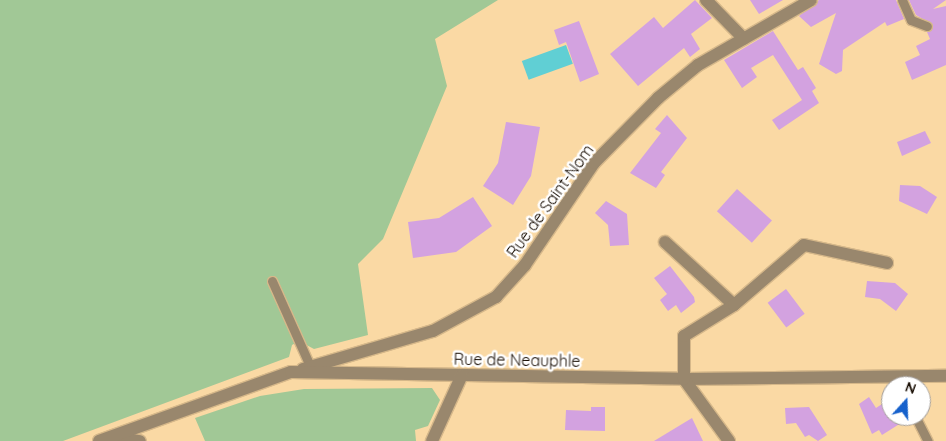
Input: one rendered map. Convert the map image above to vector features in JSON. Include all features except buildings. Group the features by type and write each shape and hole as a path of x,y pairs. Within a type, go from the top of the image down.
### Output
{"street":[{"path":"706,0 744,38"},
{"name":"Rue de Saint-Nom","path":"290,372 433,331 496,297 526,265 594,163 698,65 812,0"},
{"path":"665,242 734,305"},
{"path":"729,441 684,379 684,336 734,305 804,245 887,263"},
{"name":"Rue de Neauphle","path":"99,441 290,372 881,381"},
{"path":"432,441 462,375"},
{"name":"Rue de Neauphle","path":"931,378 946,376"},
{"path":"112,436 140,441"}],"lane":[{"path":"902,0 911,20 927,26"},
{"path":"272,281 310,366"},
{"path":"920,426 928,441"}],"green space":[{"path":"0,0 498,0 435,39 447,86 383,239 358,264 368,335 314,349 299,341 292,345 289,357 63,441 0,441"},
{"path":"432,388 440,400 428,426 415,430 416,441 205,441 195,418 260,396 304,389"}],"water":[{"path":"566,45 573,64 529,80 522,61"}]}
